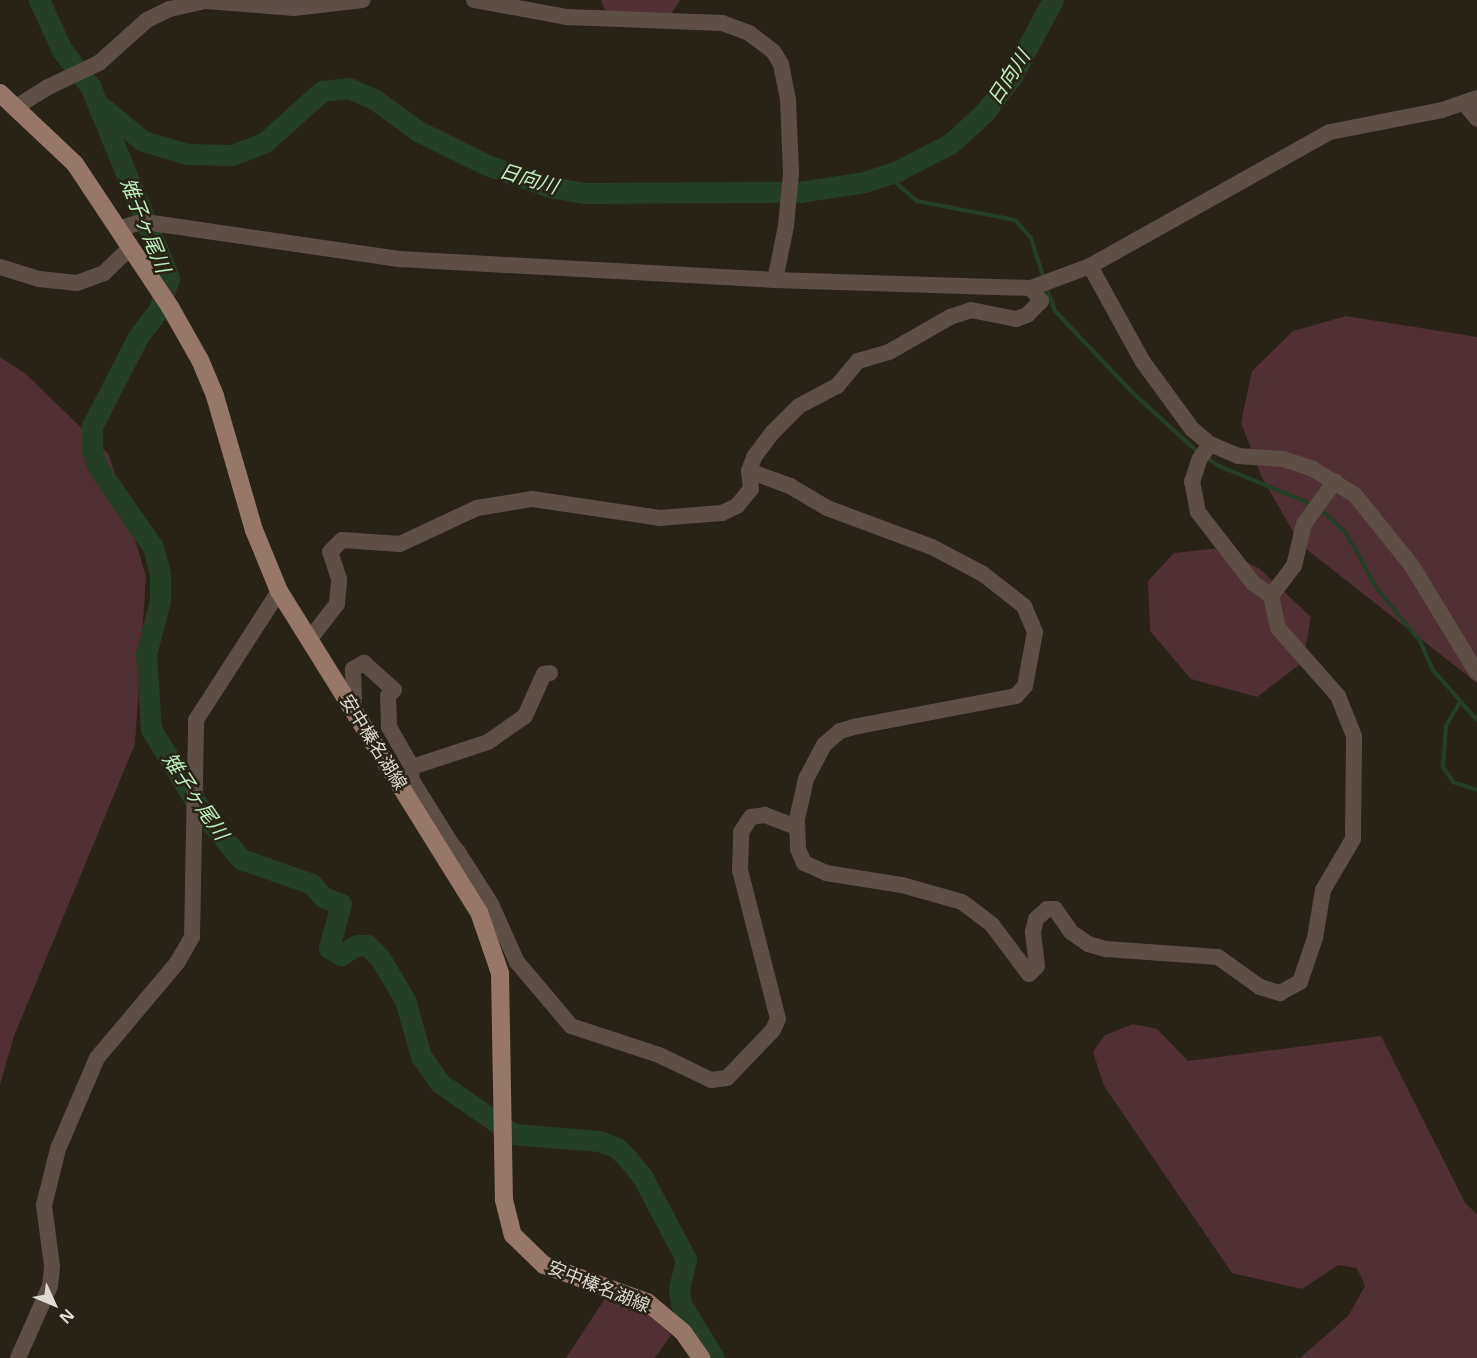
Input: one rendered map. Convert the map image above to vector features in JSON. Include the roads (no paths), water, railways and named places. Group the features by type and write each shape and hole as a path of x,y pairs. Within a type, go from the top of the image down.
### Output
{"main road":[{"name":"安中榛名湖線","path":"0,93 75,164 170,307 201,360 215,396 254,530 279,591 350,704 446,847 479,912 500,973 506,1213 519,1243 544,1265 647,1302 683,1332 701,1358"}],"street":[{"path":"16,107 99,63 147,20 170,9 206,2 294,8 363,0"},
{"path":"481,1 534,13 612,21 702,20 749,33 773,51 781,64 790,117 791,173 786,226 775,280"},
{"path":"118,229 141,222 400,259 775,280 1038,286 1090,266 1330,132 1471,101 1477,119"},
{"path":"0,267 39,279 77,282 104,273 131,247"},
{"path":"1090,266 1162,392 1210,444 1238,456 1298,463 1335,481 1355,495 1412,566 1477,673"},
{"path":"309,640 337,604 339,579 330,552 342,540 400,544 477,508 532,500 660,518 712,516 731,509 746,496 751,489 749,471 754,457 777,428 799,406 837,386 858,361 888,352 950,317 971,310 1016,319 1026,315 1041,301 1038,286"},
{"path":"749,471 790,486 827,508 932,547 983,574 1024,606 1035,632 1025,687 1016,696 854,727 832,737 818,753 806,778 797,827 800,857 808,867 840,876 902,885 962,902 992,925 1029,974 1036,966 1033,932 1036,919 1047,909 1055,909 1071,932 1088,944 1149,953 1204,954 1228,961 1260,987 1280,993 1294,987 1310,958 1327,880 1353,838 1356,756 1346,710 1278,628 1271,596 1253,583 1228,553 1194,501 1194,470 1210,444"},
{"path":"1271,596 1294,566 1304,524 1335,481"},
{"path":"18,1358 50,1286 52,1266 44,1205 62,1139 105,1046 177,963 192,937 195,910 193,800 196,720 279,591"},
{"path":"350,704 354,699 353,669 364,663 394,690 388,696 389,728 412,767 411,779 446,847 491,904 517,962 571,1026 659,1055 711,1080 727,1077 773,1030 778,1019 740,870 741,832 751,817 765,815 797,827"},
{"path":"412,767 498,736 525,716 544,674 550,673"}],"waterway":[{"name":"雉子ヶ尾川","path":"39,0 62,50 90,86 169,278 159,309 138,337 92,426 92,451 98,468 153,547 160,574 160,601 146,654 151,729 202,812 241,859 312,884 323,897 341,904 329,948 341,955 357,945 367,945 380,958 405,1000 421,1056 440,1083 513,1134 599,1141 617,1148 628,1159 642,1176 686,1259 679,1289 681,1304 714,1358"},
{"name":"日向川","path":"102,107 143,141 187,154 232,155 264,143 322,91 349,88 374,99 418,131 487,165 550,187 583,193 799,192 864,182 897,171 950,144 985,112 1012,76 1053,0"},
{"path":"887,175 917,201 1015,220 1031,238 1044,279"},
{"path":"1046,286 1055,311 1133,393 1199,453"},
{"path":"1206,457 1219,466 1314,505"},
{"path":"1320,508 1346,533 1377,589 1420,641 1433,670 1477,720"},
{"path":"1459,704 1446,726 1443,767 1453,782 1477,790"}]}
